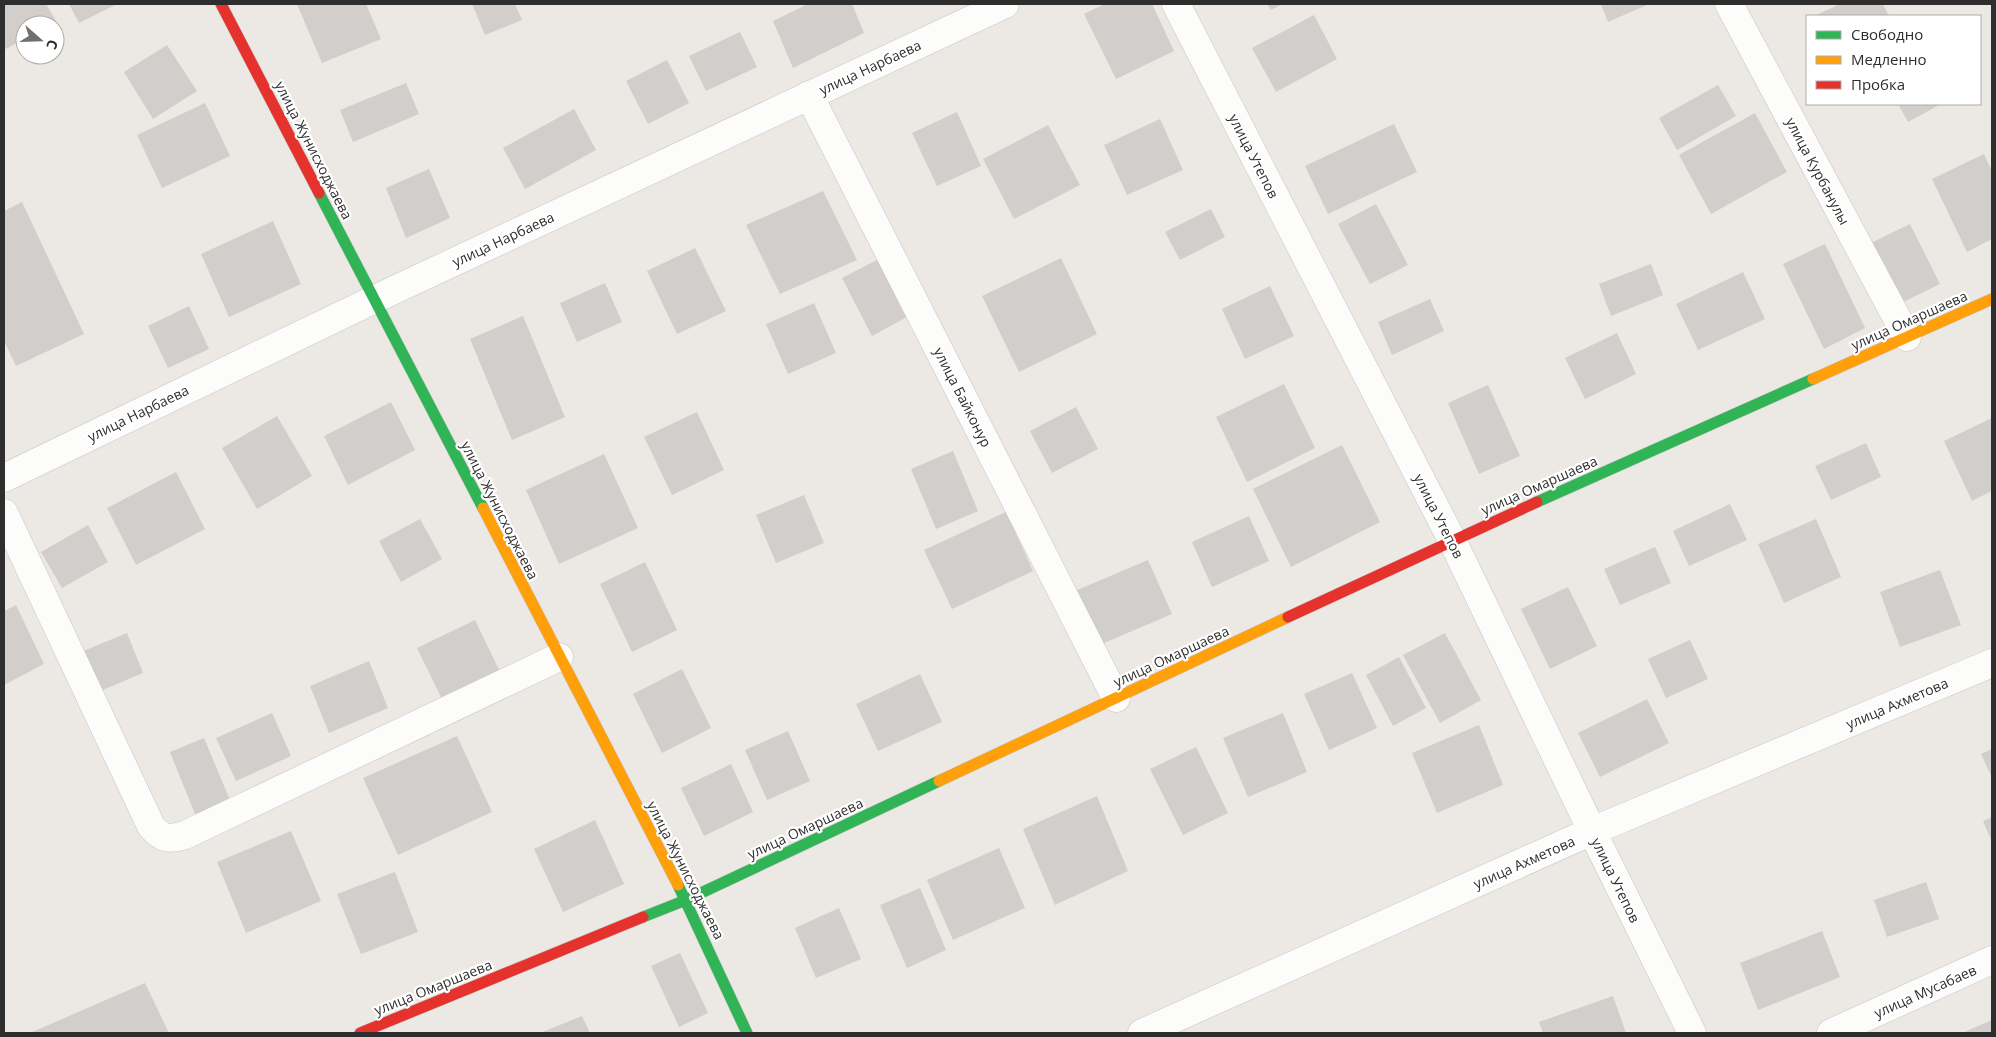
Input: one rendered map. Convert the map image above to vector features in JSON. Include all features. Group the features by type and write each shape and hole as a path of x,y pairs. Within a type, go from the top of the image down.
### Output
{"street":[{"name":"улица Жунисходжаева","path":"221,4 375,299 558,657 686,900 747,1033"},
{"name":"улица Нарбаева","path":"4,478 375,299 1005,4"},
{"name":"улица Утепов","path":"1176,4 1452,540 1692,1033"},
{"name":"улица Курбанулы","path":"1730,4 1907,337"},
{"name":"улица Байконур","path":"809,95 1116,698"},
{"name":"улица Омаршаева","path":"360,1033 686,900 1452,540 1992,299"},
{"path":"4,514 151,826 160,836 173,839 185,836 558,657"},
{"name":"улица Ахметова","path":"1142,1033 1592,831 1992,663"},
{"name":"улица Мусабаев","path":"1831,1033 1992,960"}],"building":[{"path":"4,4 46,4 52,15 15,15 15,44 6,49 4,45"},
{"path":"69,4 117,4 79,23"},
{"path":"297,4 366,4 381,39 322,63"},
{"path":"472,4 515,4 522,20 485,35"},
{"path":"808,4 852,4 864,33 793,68 773,21"},
{"path":"1105,4 1152,4 1174,51 1116,79 1084,14"},
{"path":"1267,4 1283,4 1271,10"},
{"path":"1601,4 1649,4 1608,22"},
{"path":"1840,4 1883,4 1888,15 1816,15"},
{"path":"1314,15 1337,59 1276,92 1252,48"},
{"path":"740,32 757,67 706,91 689,56"},
{"path":"167,45 197,91 153,119 124,72"},
{"path":"667,60 689,103 648,124 626,81"},
{"path":"406,83 419,114 353,142 340,110"},
{"path":"1718,85 1736,116 1677,150 1659,118"},
{"path":"205,103 230,156 162,188 137,135"},
{"path":"1899,105 1939,105 1908,122"},
{"path":"574,109 596,150 525,189 503,148"},
{"path":"957,112 981,166 937,186 912,133"},
{"path":"1755,113 1787,172 1711,214 1679,155"},
{"path":"1160,119 1183,170 1127,195 1104,145"},
{"path":"1394,124 1417,172 1328,214 1305,166"},
{"path":"1048,125 1080,185 1014,219 983,159"},
{"path":"1984,154 1992,171 1992,239 1967,252 1932,179"},
{"path":"429,169 450,218 406,238 386,188"},
{"path":"823,191 857,260 780,294 746,225"},
{"path":"22,202 84,334 16,366 4,341 4,211"},
{"path":"1376,204 1408,265 1370,284 1338,224"},
{"path":"1211,209 1225,237 1180,260 1165,232"},
{"path":"273,221 301,284 229,317 201,254"},
{"path":"1910,224 1940,284 1899,304 1871,243"},
{"path":"1825,244 1865,328 1824,349 1783,264"},
{"path":"695,248 726,311 677,334 647,271"},
{"path":"1061,258 1097,334 1019,372 982,296"},
{"path":"877,260 907,317 872,336 842,278"},
{"path":"1651,264 1663,295 1611,316 1599,284"},
{"path":"1743,272 1765,319 1698,350 1676,304"},
{"path":"605,283 622,322 577,342 560,303"},
{"path":"1270,286 1294,336 1245,359 1222,309"},
{"path":"1430,299 1444,331 1392,355 1378,322"},
{"path":"814,303 836,353 788,374 766,324"},
{"path":"189,306 209,349 168,368 148,326"},
{"path":"523,316 565,417 512,440 470,339"},
{"path":"1617,333 1636,374 1585,399 1565,358"},
{"path":"1284,384 1315,448 1247,482 1216,417"},
{"path":"1488,385 1520,456 1479,474 1448,403"},
{"path":"391,402 415,450 348,485 324,436"},
{"path":"1076,407 1098,449 1052,473 1030,431"},
{"path":"697,412 724,470 672,495 644,437"},
{"path":"277,416 312,476 257,509 222,448"},
{"path":"1992,418 1992,491 1972,501 1944,441"},
{"path":"1866,443 1881,477 1831,500 1815,466"},
{"path":"1342,445 1380,522 1291,567 1253,489"},
{"path":"953,451 978,511 936,529 911,469"},
{"path":"604,454 638,528 559,564 526,490"},
{"path":"176,472 205,529 136,565 107,508"},
{"path":"804,495 824,543 776,563 756,515"},
{"path":"1730,504 1747,540 1689,566 1673,531"},
{"path":"1006,512 1033,571 952,609 924,550"},
{"path":"1249,516 1269,561 1212,587 1192,542"},
{"path":"420,519 442,559 401,582 379,541"},
{"path":"1816,519 1841,577 1784,603 1758,544"},
{"path":"88,525 108,562 62,588 41,552"},
{"path":"1655,547 1671,583 1620,605 1604,569"},
{"path":"1148,560 1172,614 1097,646 1075,591"},
{"path":"645,562 677,630 632,652 600,584"},
{"path":"1940,570 1961,625 1900,647 1880,592"},
{"path":"1568,587 1597,646 1550,669 1521,609"},
{"path":"16,605 44,664 4,685 4,611"},
{"path":"475,620 500,672 442,699 417,648"},
{"path":"127,633 143,673 98,692 81,652"},
{"path":"1445,633 1481,700 1440,723 1403,655"},
{"path":"1690,640 1708,679 1666,698 1648,659"},
{"path":"1399,657 1426,708 1393,726 1366,675"},
{"path":"369,661 388,708 329,733 310,686"},
{"path":"682,669 711,728 662,753 633,694"},
{"path":"1352,673 1377,728 1329,750 1304,694"},
{"path":"920,674 942,722 878,751 856,704"},
{"path":"1647,699 1669,743 1600,777 1578,733"},
{"path":"272,713 291,756 236,781 216,738"},
{"path":"1283,713 1307,772 1248,797 1223,738"},
{"path":"1479,725 1503,785 1437,813 1412,753"},
{"path":"788,731 810,781 767,800 745,750"},
{"path":"457,736 492,812 398,855 363,778"},
{"path":"204,738 230,800 195,814 170,752"},
{"path":"1196,747 1228,813 1183,835 1150,769"},
{"path":"1992,749 1992,778 1981,754"},
{"path":"731,764 753,812 704,836 681,788"},
{"path":"1097,796 1128,871 1055,905 1023,829"},
{"path":"1992,817 1992,842 1983,821"},
{"path":"595,820 624,884 563,912 534,849"},
{"path":"291,831 321,901 246,933 217,862"},
{"path":"999,848 1025,908 953,940 927,880"},
{"path":"395,872 418,932 361,954 337,894"},
{"path":"1926,882 1939,919 1887,937 1874,900"},
{"path":"920,888 946,950 907,968 880,905"},
{"path":"839,908 861,959 816,978 795,928"},
{"path":"1822,931 1840,977 1758,1010 1740,963"},
{"path":"680,953 708,1013 679,1027 651,966"},
{"path":"145,983 169,1033 30,1033"},
{"path":"1613,996 1626,1033 1543,1033 1539,1022"},
{"path":"582,1016 590,1033 540,1033"},
{"path":"1992,1020 1992,1033 1962,1033"}],"traffic: fast":[{"path":"319,193 483,508"},
{"path":"1537,502 1813,379"},
{"path":"643,917 686,900 939,781"},
{"path":"678,885 747,1033"}],"traffic: slow":[{"path":"1813,379 1992,299"},
{"path":"483,508 678,885"},
{"path":"939,781 1288,617"}],"traffic: jam":[{"path":"221,4 319,193"},
{"path":"1288,617 1537,502"},
{"path":"360,1033 643,917"}]}
